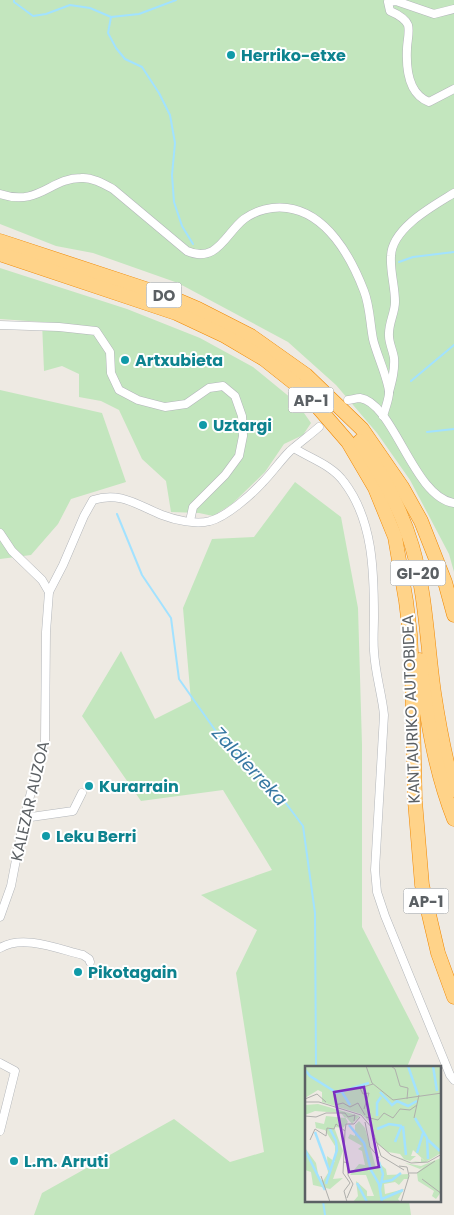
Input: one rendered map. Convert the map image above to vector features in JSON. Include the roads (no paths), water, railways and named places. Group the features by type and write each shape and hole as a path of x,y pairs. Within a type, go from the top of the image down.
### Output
{"highway":[{"name":"DO","path":"0,241 170,297 198,309 251,336 314,381"},
{"name":"KANTAURIKO AUTOBIDEA","path":"0,254 176,313 225,336 264,359 303,390 348,442 375,488 395,537 410,634 415,802 422,885 438,953 454,997"},
{"name":"AP-1","path":"314,381 362,429 402,486 421,521 445,582 454,615"},
{"name":"GI-20","path":"314,381 374,462 392,493 405,524 418,570 428,628 434,692 448,770 454,790"},
{"name":"GI-20","path":"395,537 413,602 425,707 442,787 452,814"}],"street":[{"path":"454,9 434,14 396,1 388,2 390,11 400,16 408,26 408,73 412,86 420,99 429,102 454,89"},
{"path":"0,194 22,198 37,195 64,181 81,178 100,182 113,190 187,251 197,256 212,252 244,219 257,211 288,208 304,213 321,222 334,236 365,292 373,341 389,392"},
{"path":"383,416 393,378 394,358 388,336 396,304 390,253 398,235 412,221 454,193"},
{"path":"0,324 96,331 110,352 110,373 119,390 138,400 165,407 186,404 209,388 223,386 235,396 242,416 243,436 239,456 224,475 193,507 190,521"},
{"path":"348,400 360,398 372,404 383,416 426,484 436,495 448,502 454,503"},
{"name":"KALEZAR AUZOA","path":"0,917 11,886 24,818 45,741 46,632 49,592 93,500 105,496 122,497 163,515 190,521 210,521 226,513 261,485 294,448 319,427"},
{"path":"294,448 330,468 344,481 360,508 368,534 372,569 374,652 384,715 375,870 377,892 385,916 454,1080"},
{"path":"0,533 12,551 42,580 49,592"},
{"path":"24,818 73,812 82,793"},
{"path":"0,948 15,942 34,944 83,955 90,958 90,962"},
{"path":"0,1063 15,1071 0,1131"}],"waterway":[{"path":"14,0 14,2 33,16 46,14 70,5 90,8 111,17 139,14 176,0"},
{"path":"111,17 108,33 116,48 125,59 142,67 159,93 170,115 175,143 172,175 174,202 182,226 193,244"},
{"path":"399,262 413,257 454,252"},
{"path":"411,381 454,345"},
{"path":"427,432 454,429"},
{"name":"Zaldierreka","path":"117,514 142,575 171,618 179,679 220,737 276,790 303,826 315,913 316,1066"},
{"name":"Zaldierreka","path":"323,1202 325,1215"}],"place":[{"name":"Herriko-etxe","path":"231,55"},
{"name":"Artxubieta","path":"125,360"},
{"name":"Uztargi","path":"203,425"},
{"name":"Kurarrain","path":"89,786"},
{"name":"Leku Berri","path":"46,836"},
{"name":"Pikotagain","path":"78,972"},
{"name":"L.m. Arruti","path":"14,1161"}]}
